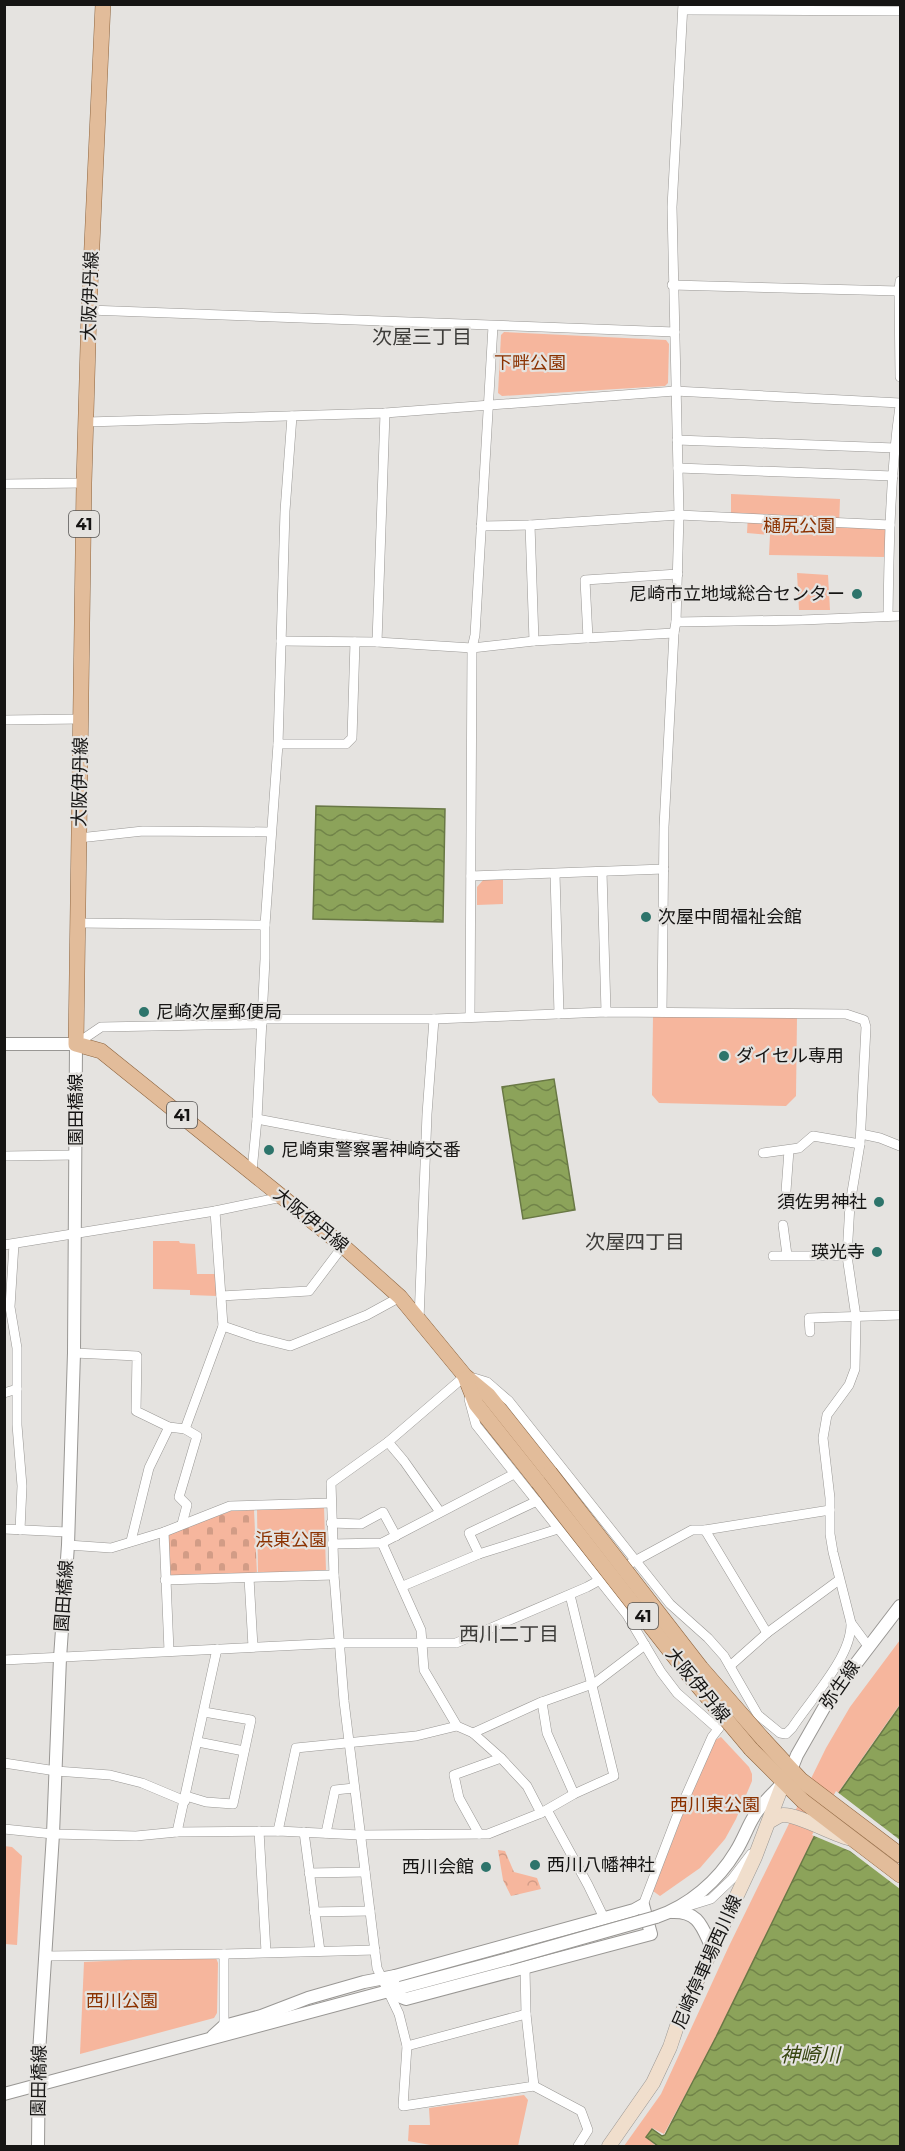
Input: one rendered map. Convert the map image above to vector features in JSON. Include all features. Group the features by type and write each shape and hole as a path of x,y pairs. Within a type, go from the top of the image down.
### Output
{"main road":[{"name":"大阪伊丹線","path":"103,4 89,310 84,483 76,1044 100,1051 252,1171 343,1246 400,1297 465,1376 488,1395 544,1477 688,1674 751,1749 792,1781 900,1855"},
{"name":"大阪伊丹線","path":"544,1477 701,1668 763,1739 792,1781 853,1840 900,1875"},
{"name":"尼崎停車場西川線","path":"609,2146 653,2083 670,2047 680,2017 768,1825 792,1781"},
{"path":"768,1825 784,1815 853,1840"}],"street":[{"path":"662,1012 664,827 678,574 679,515 672,207 683,7 900,11"},
{"path":"900,280 900,376"},
{"path":"672,285 899,291"},
{"path":"89,310 675,332"},
{"path":"470,1017 472,648 475,635 493,326"},
{"path":"87,422 385,412 675,391 900,404 892,476 888,616"},
{"path":"377,642 385,412"},
{"path":"252,1171 257,1119 265,925 278,744 285,511 292,416"},
{"path":"676,440 895,448"},
{"path":"678,468 892,476"},
{"path":"4,484 84,483"},
{"path":"481,526 679,515 890,525"},
{"path":"530,525 534,641"},
{"path":"588,638 585,580 678,574"},
{"path":"676,622 900,616"},
{"path":"281,641 377,642 472,648 534,641 674,633"},
{"path":"278,744 346,744 352,738 355,642"},
{"path":"4,720 82,719"},
{"path":"79,838 143,831 271,832"},
{"path":"471,876 664,869"},
{"path":"602,872 606,1012"},
{"path":"555,874 559,1014"},
{"path":"78,923 265,925"},
{"path":"4,1044 76,1044 101,1027 434,1019 606,1012 846,1014 864,1020 866,1027 861,1139 850,1204 847,1256 856,1317 855,1369 849,1385 827,1415 823,1438 831,1541 851,1623 851,1634 842,1655 810,1703 787,1732 780,1732 758,1715 730,1666 708,1638 670,1604 509,1401 487,1382 465,1376"},
{"path":"419,1320 434,1019"},
{"name":"園田橋線","path":"38,2146 45,1956 68,1545 76,1233 76,1044"},
{"path":"257,1119 426,1151"},
{"path":"763,1153 799,1148 813,1136 880,1138 900,1146"},
{"path":"786,1191 789,1150"},
{"path":"4,1156 76,1155"},
{"path":"20,1530 22,1486 17,1425 15,1329 10,1307 9,1245 282,1197"},
{"path":"185,1429 223,1326 215,1210"},
{"path":"783,1225 787,1255"},
{"path":"221,1296 309,1290 343,1246"},
{"path":"772,1256 847,1256"},
{"path":"223,1326 255,1338 290,1346 367,1315 400,1297"},
{"path":"810,1332 809,1315 856,1317 882,1314 900,1315"},
{"path":"4,1329 15,1329"},
{"path":"74,1353 137,1356 136,1411 169,1427 185,1429 197,1436 179,1497 188,1505 182,1524"},
{"path":"465,1376 388,1442 331,1483 334,1575 349,1742 377,1968 399,2014 407,2046 404,2106 534,2086 581,2111 588,2130 578,2146"},
{"path":"465,1376 476,1425 631,1621 660,1672 676,1693 718,1729"},
{"path":"4,1393 17,1389"},
{"path":"132,1541 149,1468 169,1427"},
{"path":"388,1442 440,1512"},
{"path":"332,1544 382,1543 514,1474"},
{"path":"479,1554 469,1533 537,1501"},
{"path":"68,1545 111,1548 164,1532 230,1506 330,1503"},
{"path":"4,1660 340,1643 456,1643 570,1595 636,1562 692,1530 705,1530 830,1510"},
{"path":"331,1523 361,1524 383,1512 396,1536"},
{"path":"4,1529 68,1532"},
{"path":"404,1586 479,1554 558,1529"},
{"path":"705,1530 767,1633"},
{"path":"164,1532 169,1651"},
{"path":"382,1543 404,1586 422,1630 424,1670 457,1726 473,1733 527,1786 588,1885 604,1918"},
{"path":"165,1580 334,1575"},
{"path":"249,1578 253,1647"},
{"path":"730,1666 767,1633 839,1580"},
{"path":"4,1829 53,1834 136,1836 177,1832 258,1831 360,1835 488,1834 544,1812 574,1794 614,1776 570,1595"},
{"name":"弥生線","path":"4,2094 388,1992 672,1912 701,1892 719,1875 735,1853 753,1816 792,1781 797,1755 829,1699 900,1606"},
{"path":"851,1623 868,1646"},
{"path":"473,1733 542,1702 591,1685 645,1645"},
{"path":"177,1832 217,1649"},
{"path":"542,1702 547,1733 574,1794"},
{"path":"388,1992 406,1999 651,1934 643,1905 676,1816 718,1729 750,1702"},
{"path":"4,1763 56,1771 110,1775 185,1798 233,1804 251,1720 204,1712"},
{"path":"278,1831 296,1748 416,1736 457,1726"},
{"path":"198,1742 244,1751"},
{"path":"479,1834 459,1798 454,1775 501,1758"},
{"path":"326,1833 334,1790 354,1788"},
{"path":"672,1912 711,1899 732,1879 747,1860 768,1825"},
{"path":"258,1831 266,1952"},
{"path":"304,1832 320,1951"},
{"path":"309,1873 365,1872"},
{"path":"210,2038 224,2026 261,2016 308,1998 634,1910 643,1905"},
{"path":"314,1912 370,1911"},
{"path":"672,1912 687,1912 698,1919 712,1948"},
{"path":"45,1956 375,1950"},
{"path":"224,1954 224,2026"},
{"path":"525,1968 526,2014 534,2086"},
{"path":"388,1992 395,1976"},
{"path":"407,2046 526,2014"}],"green space":[{"name":"下畔公園","path":"504,332 666,340 669,344 668,383 665,386 502,396 498,393 501,335"},
{"name":"樋尻公園","path":"731,494 840,499 839,527 886,528 885,557 769,555 770,535 747,533 748,514 731,513"},
{"path":"797,573 828,575 830,610 799,610"},
{"path":"484,879 503,879 503,904 477,905 477,887"},
{"name":"ダイセル専用","path":"653,1015 797,1018 796,1096 786,1106 659,1103 652,1095"},
{"path":"153,1241 179,1241 195,1244 197,1274 216,1274 217,1296 190,1295 190,1290 153,1289"},
{"name":"浜東公園","path":"324,1507 326,1570 258,1573 257,1510"},
{"path":"254,1510 257,1574 172,1577 169,1574 167,1537 170,1533 231,1511"},
{"path":"900,1640 900,1704 840,1790 813,1838 715,2040 664,2134 652,2128 646,2137 656,2146 624,2146 661,2094 729,1946 826,1748 850,1707"},
{"name":"西川東公園","path":"721,1737 749,1767 752,1781 725,1839 700,1868 660,1896 653,1891 715,1740"},
{"path":"4,1846 12,1847 22,1856 17,1945 5,1944"},
{"path":"498,1850 505,1851 514,1872 537,1878 541,1889 511,1896 503,1880"},
{"name":"西川公園","path":"210,1956 216,1958 218,1963 217,2013 214,2018 80,2054 84,1962"},
{"path":"524,2095 528,2100 518,2146 436,2146 408,2141 409,2125 430,2125 429,2108"}],"water":[{"path":"316,806 445,809 443,922 313,919"},
{"path":"554,1079 575,1210 523,1219 502,1087"},
{"name":"神崎川","path":"900,1706 900,2146 658,2146 646,2137 652,2129 662,2136 665,2135 814,1837 839,1793"}],"pier":[{"path":"836,1791 900,1840 900,1889 850,1851 812,1835"}],"place":[{"name":"尼崎市立地域総合センター","path":"857,594"},
{"name":"次屋中間福祉会館","path":"646,917"},
{"name":"尼崎次屋郵便局","path":"144,1012"},
{"name":"ダイセル専用","path":"724,1056"},
{"name":"尼崎東警察署神崎交番","path":"269,1150"},
{"name":"須佐男神社","path":"879,1202"},
{"name":"瑛光寺","path":"877,1252"},
{"name":"西川八幡神社","path":"535,1865"},
{"name":"西川会館","path":"486,1867"}],"district":[{"name":"次屋三丁目","path":"422,337"},
{"name":"次屋四丁目","path":"635,1242"},
{"name":"西川二丁目","path":"509,1634"}]}
